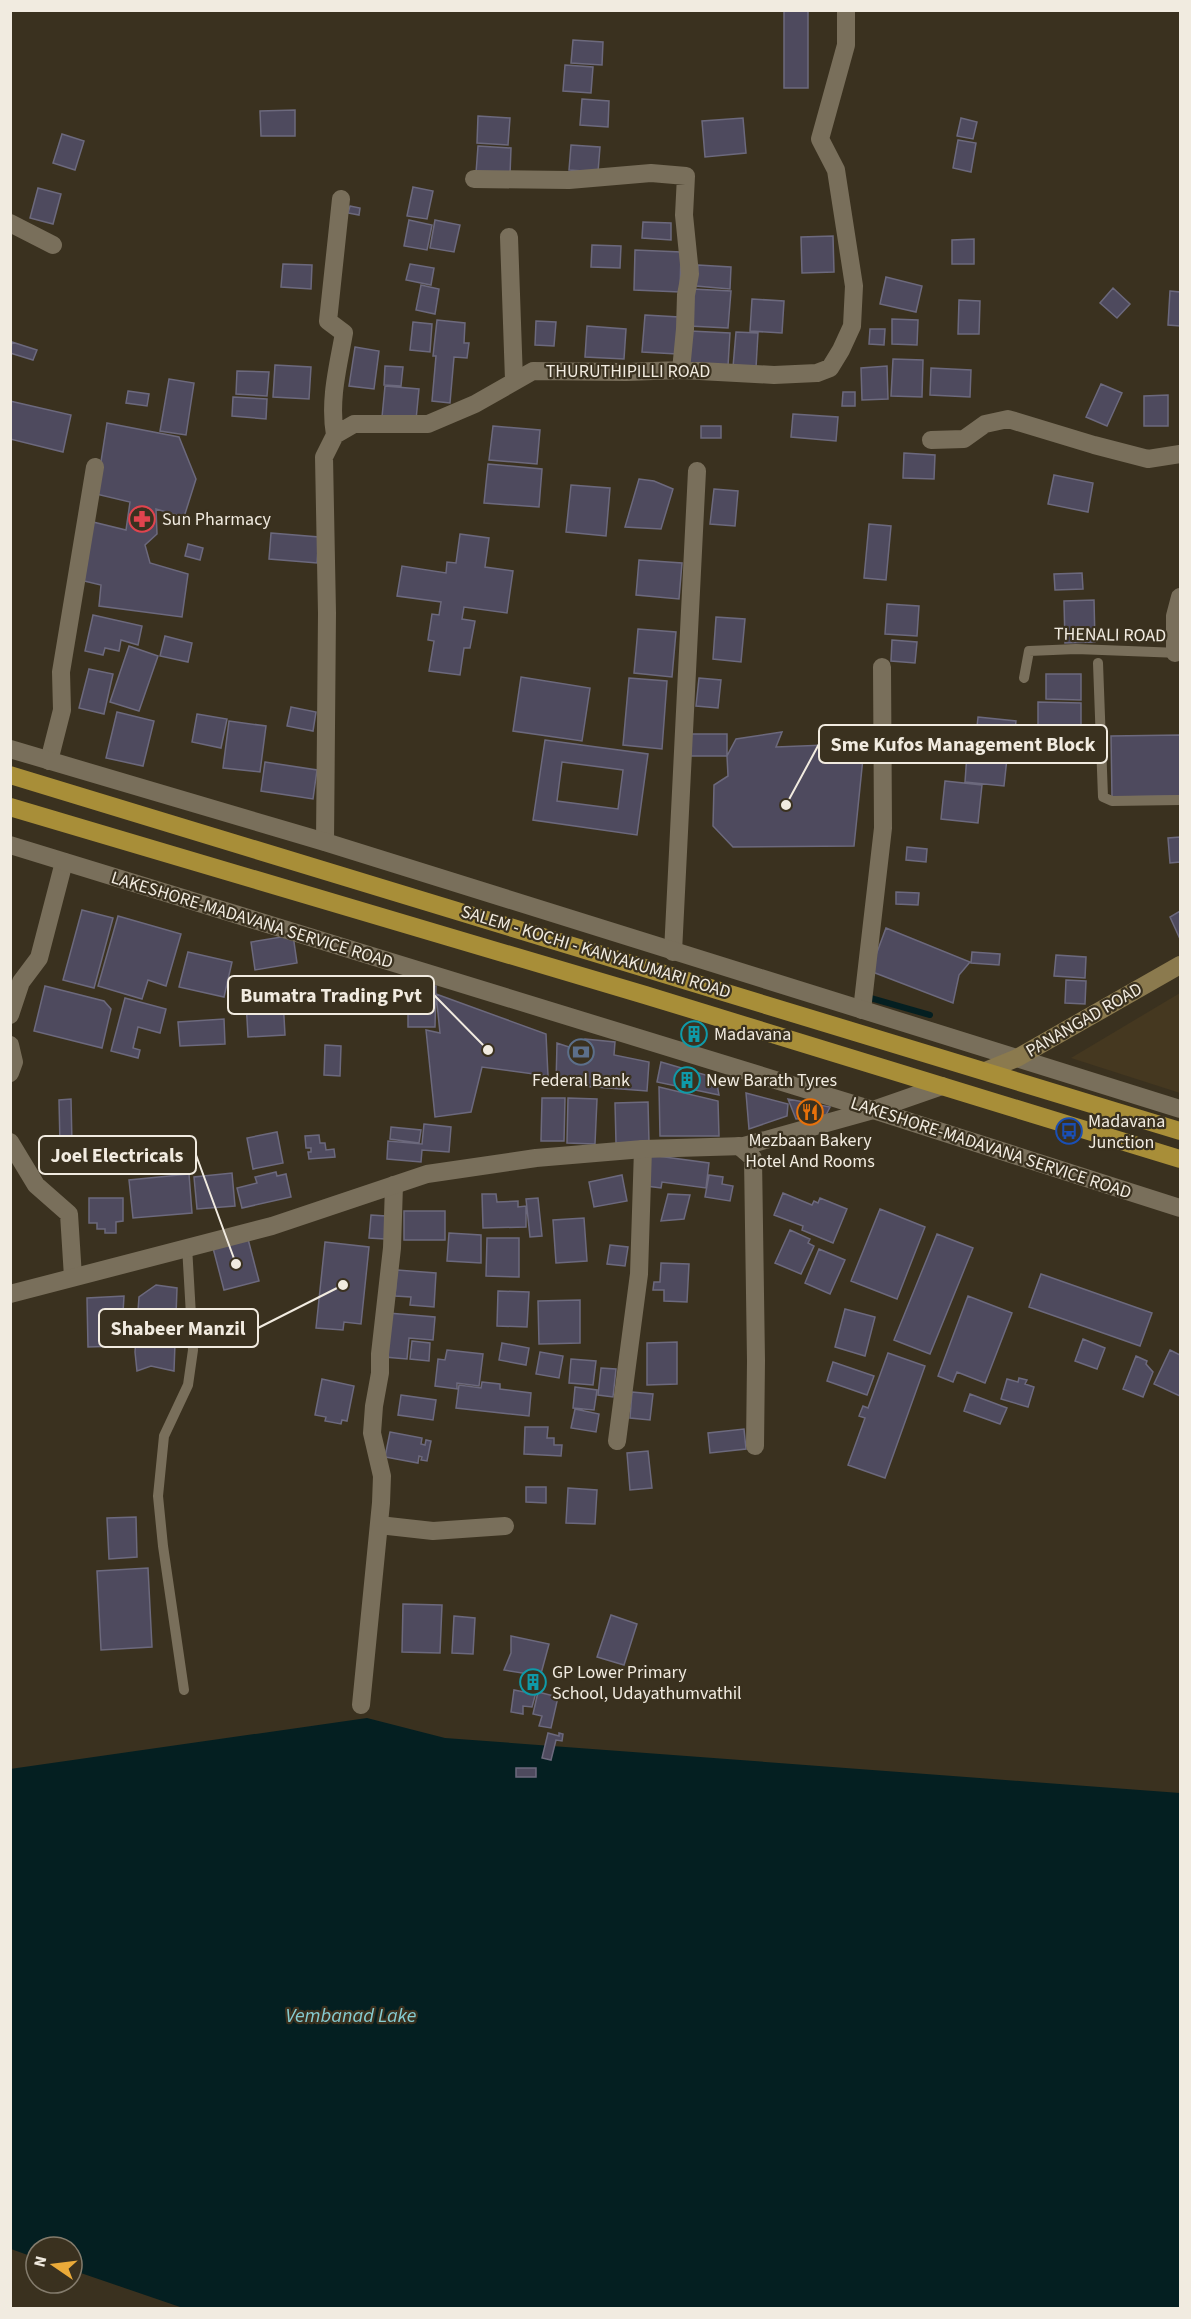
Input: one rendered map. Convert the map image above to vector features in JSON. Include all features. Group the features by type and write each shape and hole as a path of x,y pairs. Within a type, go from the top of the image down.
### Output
{"highway":[{"name":"SALEM - KOCHI - KANYAKUMARI ROAD","path":"10,775 1180,1131"},
{"name":"SALEM - KOCHI - KANYAKUMARI ROAD","path":"10,807 634,991 1180,1159"},
{"path":"942,1086 985,1071"}],"main road":[{"name":"PANANGAD ROAD","path":"985,1071 1017,1058 1180,965"}],"street":[{"name":"THURUTHIPILLI ROAD","path":"335,435 354,424 428,424 475,404 532,371 681,370 774,375 817,373 830,368 852,326 854,286 836,170 820,139 846,45 846,10"},
{"path":"474,179 569,180 651,173 686,176 684,215 690,274 686,295 686,329 681,370"},
{"path":"325,843 327,613 324,457 335,435 332,418 335,380 344,333 328,321 341,199"},
{"path":"10,223 53,245"},
{"path":"509,237 514,380"},
{"path":"931,441 964,439 985,424 1008,419 1094,446 1148,459 1180,454"},
{"path":"49,760 62,710 61,672 95,467"},
{"path":"674,952 696,471"},
{"path":"1178,653 1174,616 1180,597"},
{"path":"862,1010 883,828 882,667"},
{"path":"10,748 325,843 1180,1109"},
{"name":"LAKESHORE-MADAVANA SERVICE ROAD","path":"10,845 873,1110 1180,1208"},
{"path":"10,1015 21,982 39,958 64,862"},
{"path":"10,1045 14,1062 10,1073"},
{"path":"10,1294 187,1246 272,1226 427,1174 536,1158 643,1149 739,1146 873,1110 942,1086"},
{"path":"10,1142 36,1185 69,1214 73,1277"},
{"path":"739,1146 753,1158 755,1446"},
{"path":"617,1441 639,1274 643,1149"},
{"path":"361,1705 379,1525 382,1476 372,1433 392,1248 394,1185"},
{"path":"379,1525 433,1531 506,1526"}],"lane":[{"name":"THENALI ROAD","path":"1024,678 1029,651 1076,648 1178,653"},
{"path":"1098,663 1103,797 1112,801 1180,800"},
{"path":"184,1690 158,1496 164,1436 188,1385 193,1350 187,1246"}],"shaded area":[{"path":"1180,993 1180,1093 1071,1058"}],"water":[{"name":"Vembanad Lake","path":"367,1718 445,1738 1180,1793 1180,2308 183,2308 84,2274 84,2235 24,2235 24,2254 11,2249 10,1769"}],"building":[{"path":"784,10 808,10 808,88 784,88"},
{"path":"573,40 603,42 602,65 571,63"},
{"path":"565,65 593,67 591,93 563,91"},
{"path":"582,99 609,101 608,127 580,125"},
{"path":"295,110 295,136 261,136 260,111"},
{"path":"478,116 510,118 508,145 477,143"},
{"path":"743,118 746,153 705,157 702,121"},
{"path":"961,118 977,122 973,139 957,136"},
{"path":"62,134 84,141 75,170 53,163"},
{"path":"958,140 976,143 971,172 953,168"},
{"path":"571,145 600,147 598,172 569,170"},
{"path":"478,146 511,148 510,175 476,173"},
{"path":"413,187 433,191 427,219 407,216"},
{"path":"38,188 61,194 53,224 30,218"},
{"path":"350,206 360,208 359,215 348,213"},
{"path":"409,220 432,225 427,250 404,246"},
{"path":"435,220 460,225 454,252 430,248"},
{"path":"643,222 671,223 671,240 642,238"},
{"path":"833,236 834,272 802,273 801,237"},
{"path":"974,239 974,264 952,264 952,240"},
{"path":"592,245 621,246 620,268 591,267"},
{"path":"635,250 681,252 680,292 634,290"},
{"path":"283,264 312,265 311,289 281,287"},
{"path":"410,264 434,268 431,285 406,280"},
{"path":"698,265 731,267 730,289 696,286"},
{"path":"886,277 922,286 916,312 880,304"},
{"path":"421,285 439,289 435,314 416,310"},
{"path":"1113,288 1130,304 1117,318 1100,303"},
{"path":"692,289 731,291 728,328 689,326"},
{"path":"1170,291 1180,292 1180,326 1168,325"},
{"path":"752,299 784,301 782,333 750,331"},
{"path":"959,300 980,301 979,334 958,334"},
{"path":"645,315 679,317 677,354 642,352"},
{"path":"892,319 918,320 917,345 892,344"},
{"path":"437,320 465,323 464,343 469,343 467,358 454,357 450,403 432,401"},
{"path":"536,321 556,322 554,346 535,345"},
{"path":"413,322 432,324 430,352 410,350"},
{"path":"587,326 626,329 624,359 585,357"},
{"path":"870,329 885,329 884,345 869,344"},
{"path":"690,331 730,333 728,366 688,363"},
{"path":"736,332 758,333 756,368 733,367"},
{"path":"12,342 37,350 33,360 10,353"},
{"path":"355,347 379,351 374,389 349,386"},
{"path":"893,359 923,360 922,397 891,396"},
{"path":"275,365 311,367 309,399 273,397"},
{"path":"385,366 403,367 401,386 384,385"},
{"path":"887,366 888,399 862,400 861,368"},
{"path":"931,368 971,370 970,397 930,395"},
{"path":"237,371 269,372 267,396 236,394"},
{"path":"169,379 194,383 186,435 160,431"},
{"path":"1101,384 1122,393 1107,426 1086,417"},
{"path":"385,386 419,389 416,420 382,417"},
{"path":"128,391 149,394 147,406 126,403"},
{"path":"843,392 855,392 855,406 842,406"},
{"path":"1168,395 1168,426 1144,426 1144,396"},
{"path":"233,397 267,399 266,419 232,416"},
{"path":"10,401 71,415 63,452 10,439"},
{"path":"793,414 838,417 836,441 791,437"},
{"name":"Sun Pharmacy","path":"107,423 179,437 196,479 184,517 156,509 157,534 145,545 150,563 188,574 182,617 99,606 101,585 84,581 93,522 126,530 130,502 96,494"},
{"path":"493,426 540,430 537,464 489,460"},
{"path":"701,426 721,426 721,438 701,438"},
{"path":"904,453 935,455 934,479 903,478"},
{"path":"488,464 542,469 539,507 484,503"},
{"path":"1054,475 1093,483 1088,512 1048,504"},
{"path":"639,479 654,481 673,489 661,529 625,527"},
{"path":"571,485 610,488 606,536 566,532"},
{"path":"714,489 738,491 735,526 710,524"},
{"path":"869,524 891,526 886,580 864,578"},
{"path":"271,533 319,537 317,563 269,559"},
{"path":"460,534 489,538 485,567 513,571 507,613 464,607 462,619 475,621 470,648 464,648 460,675 429,671 434,641 428,640 432,614 439,615 441,602 397,596 402,566 446,573 447,562 456,563"},
{"path":"188,544 203,548 200,560 185,556"},
{"path":"639,560 682,563 679,599 636,595"},
{"path":"1082,573 1083,589 1055,590 1054,574"},
{"path":"1094,600 1095,642 1065,643 1064,601"},
{"path":"887,604 919,606 917,636 885,634"},
{"path":"93,615 142,626 138,645 121,640 119,651 105,648 103,655 85,651"},
{"path":"716,617 745,619 741,662 713,659"},
{"path":"638,629 676,632 672,677 634,673"},
{"path":"165,636 192,643 188,662 160,656"},
{"path":"892,640 917,642 915,663 891,661"},
{"path":"129,646 158,656 139,711 110,702"},
{"path":"89,669 113,674 104,714 79,708"},
{"path":"1046,674 1081,674 1081,700 1046,699"},
{"path":"521,677 590,688 582,741 513,731"},
{"path":"629,678 667,681 662,749 623,745"},
{"path":"699,678 721,680 718,708 696,706"},
{"path":"1038,702 1081,703 1081,731 1038,731"},
{"path":"291,707 316,712 313,731 287,726"},
{"path":"117,712 154,721 143,766 106,758"},
{"path":"197,714 227,719 221,748 192,742"},
{"path":"978,717 1016,721 1014,740 976,737"},
{"path":"229,721 266,726 260,772 223,768"},
{"path":"782,732 776,747 826,745 832,753 863,758 854,846 733,847 713,826 714,785 728,776 727,756 736,739"},
{"path":"691,734 727,734 727,756 691,756"},
{"path":"1180,735 1180,796 1112,797 1111,736"},
{"path":"545,740 648,754 637,835 533,820","holes":["562,762 623,770 618,809 557,801"]},
{"path":"967,754 1007,758 1004,786 965,782"},
{"path":"265,762 317,770 313,799 261,791"},
{"path":"945,781 982,785 978,823 941,819"},
{"path":"1180,837 1180,862 1170,863 1168,838"},
{"path":"907,847 927,849 926,862 906,860"},
{"path":"896,892 919,893 918,905 896,904"},
{"path":"82,910 113,918 94,988 63,980"},
{"path":"1180,911 1180,939 1170,917"},
{"path":"118,916 181,934 166,986 148,980 142,999 98,986"},
{"path":"886,928 970,962 959,975 953,1003 870,971"},
{"path":"293,935 297,963 255,970 251,942"},
{"path":"188,952 232,962 224,997 179,987"},
{"path":"972,952 1000,954 999,965 971,963"},
{"path":"1056,955 1086,957 1085,978 1054,976"},
{"path":"1066,980 1086,981 1085,1004 1065,1003"},
{"path":"282,981 285,1035 248,1037 245,983"},
{"path":"45,986 104,1001 111,1009 102,1048 34,1031"},
{"path":"408,986 436,986 435,1027 408,1027"},
{"path":"436,994 546,1034 548,1076 482,1067 471,1112 435,1117 426,1030 440,1033"},
{"path":"125,998 166,1009 160,1033 138,1027 133,1048 140,1050 138,1058 111,1051"},
{"path":"224,1019 225,1044 180,1046 178,1022"},
{"name":"Madavana","path":"687,1027 704,1033 701,1042 684,1036"},
{"path":"585,1039 615,1042 614,1055 649,1062 647,1091 556,1084 557,1043 584,1052"},
{"path":"325,1045 341,1046 340,1076 324,1075"},
{"name":"New Barath Tyres","path":"661,1062 716,1078 719,1095 657,1082"},
{"path":"659,1087 718,1101 719,1136 660,1136"},
{"path":"746,1093 788,1104 787,1116 749,1129"},
{"path":"542,1098 565,1098 564,1141 541,1141"},
{"path":"568,1098 597,1099 595,1144 567,1143"},
{"path":"71,1099 72,1144 60,1144 59,1100"},
{"name":"Mezbaan Bakery Hotel And Rooms","path":"788,1099 830,1107 825,1117 796,1119"},
{"path":"648,1102 649,1142 616,1143 615,1103"},
{"path":"424,1124 451,1127 449,1152 422,1150 421,1162 387,1159 388,1141 422,1144"},
{"path":"391,1127 421,1130 419,1143 390,1139"},
{"path":"277,1132 283,1163 253,1169 247,1138"},
{"path":"319,1135 320,1143 325,1143 326,1150 334,1149 335,1157 309,1159 308,1152 311,1152 311,1148 306,1148 305,1136"},
{"path":"650,1155 709,1163 706,1188 662,1182 661,1188 646,1186"},
{"path":"276,1172 277,1176 286,1174 291,1197 242,1208 237,1188 257,1183 255,1177"},
{"path":"232,1173 235,1206 197,1209 194,1177"},
{"path":"189,1174 192,1213 133,1218 129,1180"},
{"path":"622,1175 627,1201 594,1207 589,1182"},
{"path":"709,1175 723,1177 722,1184 733,1186 730,1201 705,1197"},
{"path":"783,1193 812,1205 814,1201 818,1203 820,1198 847,1209 833,1243 802,1230 803,1226 774,1215"},
{"path":"482,1194 496,1194 497,1202 518,1201 518,1207 526,1206 526,1227 483,1228"},
{"path":"668,1194 690,1195 684,1219 661,1221"},
{"path":"89,1198 123,1198 123,1221 116,1222 116,1233 105,1233 105,1229 97,1229 97,1223 89,1223"},
{"path":"538,1198 542,1236 530,1237 526,1199"},
{"path":"880,1209 925,1227 897,1299 851,1281"},
{"path":"404,1211 445,1211 445,1240 404,1240"},
{"path":"371,1215 386,1216 385,1239 369,1238"},
{"path":"584,1218 587,1261 556,1263 553,1220"},
{"path":"790,1230 810,1239 808,1243 814,1246 801,1274 775,1263"},
{"path":"449,1233 481,1235 481,1263 447,1261"},
{"path":"937,1234 973,1248 930,1354 894,1340"},
{"path":"487,1238 519,1238 519,1277 486,1276"},
{"path":"248,1239 259,1281 224,1290 213,1248"},
{"path":"325,1242 369,1247 361,1324 344,1322 343,1330 316,1328"},
{"path":"610,1245 628,1247 625,1266 607,1264"},
{"path":"819,1249 845,1260 830,1294 805,1283"},
{"path":"661,1263 689,1264 687,1302 664,1301 664,1290 653,1290 654,1282 660,1282"},
{"path":"397,1270 436,1273 434,1307 410,1305 411,1297 395,1296"},
{"path":"1041,1274 1152,1313 1140,1346 1029,1307"},
{"path":"156,1285 177,1288 174,1371 151,1366 137,1371 135,1352 139,1297"},
{"path":"498,1291 529,1292 527,1327 497,1326"},
{"path":"124,1296 121,1346 88,1347 87,1298"},
{"path":"968,1296 1012,1313 985,1383 957,1372 953,1382 938,1376"},
{"path":"580,1300 580,1343 539,1344 538,1301"},
{"path":"845,1309 875,1317 865,1356 835,1347"},
{"path":"388,1313 435,1317 433,1340 409,1338 407,1359 384,1357"},
{"path":"1083,1339 1105,1348 1097,1369 1075,1361"},
{"path":"412,1341 430,1343 429,1361 410,1359"},
{"path":"677,1342 677,1384 647,1385 647,1343"},
{"path":"502,1343 529,1348 526,1365 499,1360"},
{"path":"447,1350 483,1354 479,1386 457,1383 457,1389 435,1386 438,1359 445,1360"},
{"path":"1170,1350 1180,1355 1180,1396 1154,1384"},
{"path":"540,1352 563,1356 559,1378 536,1374"},
{"path":"888,1353 925,1366 885,1478 848,1465 865,1418 859,1416 863,1406 868,1408"},
{"path":"1136,1356 1147,1361 1146,1364 1153,1372 1143,1397 1123,1389"},
{"path":"571,1359 596,1361 593,1385 569,1383"},
{"path":"833,1362 874,1376 867,1395 827,1381"},
{"path":"601,1368 616,1369 613,1397 598,1395"},
{"path":"1019,1378 1027,1380 1025,1384 1034,1387 1028,1407 1001,1399 1007,1379 1018,1382"},
{"path":"322,1379 354,1386 347,1421 342,1420 341,1424 325,1421 326,1417 315,1415"},
{"path":"482,1382 500,1384 500,1389 531,1393 529,1416 456,1408 459,1385 481,1388"},
{"path":"575,1387 597,1390 594,1410 573,1408"},
{"path":"632,1392 653,1394 650,1420 630,1418"},
{"path":"970,1394 1007,1408 1000,1424 964,1411"},
{"path":"401,1395 436,1400 433,1420 398,1415"},
{"path":"575,1409 599,1414 596,1432 571,1428"},
{"path":"525,1427 548,1427 547,1438 554,1438 554,1445 562,1445 561,1456 524,1454"},
{"path":"744,1429 746,1449 710,1453 708,1433"},
{"path":"390,1432 422,1438 421,1444 425,1445 426,1440 431,1441 427,1461 421,1460 422,1457 419,1456 418,1463 385,1457"},
{"path":"648,1451 652,1488 630,1490 627,1453"},
{"path":"526,1487 546,1487 546,1503 526,1502"},
{"path":"568,1488 597,1490 595,1524 566,1523"},
{"path":"136,1517 137,1557 109,1559 107,1518"},
{"path":"148,1568 152,1647 101,1650 97,1571"},
{"path":"403,1604 442,1605 440,1653 402,1652"},
{"path":"611,1615 637,1624 624,1665 597,1657"},
{"path":"454,1616 475,1618 473,1654 452,1653"},
{"name":"GP Lower Primary School, Udayathumvathil","path":"511,1636 549,1644 532,1707 523,1706 523,1714 511,1712 514,1690 524,1692 529,1674 504,1670 511,1653"},
{"path":"538,1692 558,1697 551,1728 539,1726 542,1716 533,1714"},
{"path":"548,1733 559,1736 559,1733 563,1734 562,1741 556,1740 551,1760 542,1758"},
{"path":"516,1768 536,1768 536,1777 516,1777"}],"waterway":[{"path":"867,997 930,1015"}],"place":[{"name":"Sun Pharmacy","path":"142,519"},
{"name":"Sme Kufos Management Block","path":"786,805"},
{"name":"Madavana","path":"694,1034"},
{"name":"Bumatra Trading Pvt","path":"488,1050"},
{"name":"Federal Bank","path":"581,1052"},
{"name":"New Barath Tyres","path":"687,1080"},
{"name":"Mezbaan Bakery Hotel And Rooms","path":"810,1112"},
{"name":"Madavana Junction","path":"1069,1131"},
{"name":"Joel Electricals","path":"236,1264"},
{"name":"Shabeer Manzil","path":"343,1285"},
{"name":"GP Lower Primary School, Udayathumvathil","path":"533,1682"}]}
